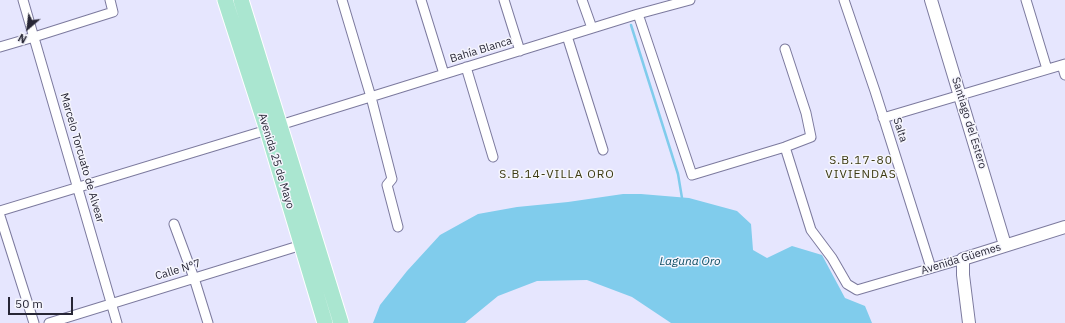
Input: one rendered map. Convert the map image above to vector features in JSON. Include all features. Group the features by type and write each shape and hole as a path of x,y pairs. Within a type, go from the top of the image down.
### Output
{"main road":[{"name":"Avenida 25 de Mayo","path":"225,0 273,128 309,243 341,323"},
{"name":"Avenida 25 de Mayo","path":"241,0 273,128"},
{"name":"Avenida 25 de Mayo","path":"309,243 325,323"}],"street":[{"name":"Marcelo Torcuato de Alvear","path":"23,0 117,323"},
{"path":"0,47 113,12 110,0"},
{"path":"342,0 371,97 392,179 387,185 398,227"},
{"path":"421,0 444,74"},
{"path":"504,0 520,51"},
{"path":"582,0 592,28"},
{"name":"Bahía Blanca","path":"0,211 273,128 592,28 690,0"},
{"name":"Salta","path":"844,0 931,268"},
{"name":"Santiago del Estero","path":"931,0 1005,245"},
{"path":"1026,0 1047,69"},
{"path":"638,14 692,174 785,147 811,137 806,113 785,49"},
{"path":"567,36 603,150"},
{"path":"883,118 1063,64 1065,76"},
{"path":"466,67 493,157"},
{"name":"Avenida Güemes","path":"785,147 811,230 832,258 847,284 857,290 1065,227"},
{"path":"0,216 34,323"},
{"path":"174,224 194,278 208,323"},
{"name":"Calle N°7","path":"49,323 309,243"},
{"path":"963,259 963,275 969,323"}],"water":[{"name":"Laguna Oro","path":"623,194 689,198 737,211 751,224 753,250 767,258 792,246 822,255 845,298 865,306 872,323 671,323 632,297 587,280 537,281 498,296 465,323 373,323 380,305 407,271 440,235 478,214 517,207 568,202"}],"waterway":[{"path":"631,25 678,174 682,198"}],"district":[{"name":"S.B.17-80 VIVIENDAS","path":"861,168"},
{"name":"S.B.14-VILLA ORO","path":"557,175"}]}
